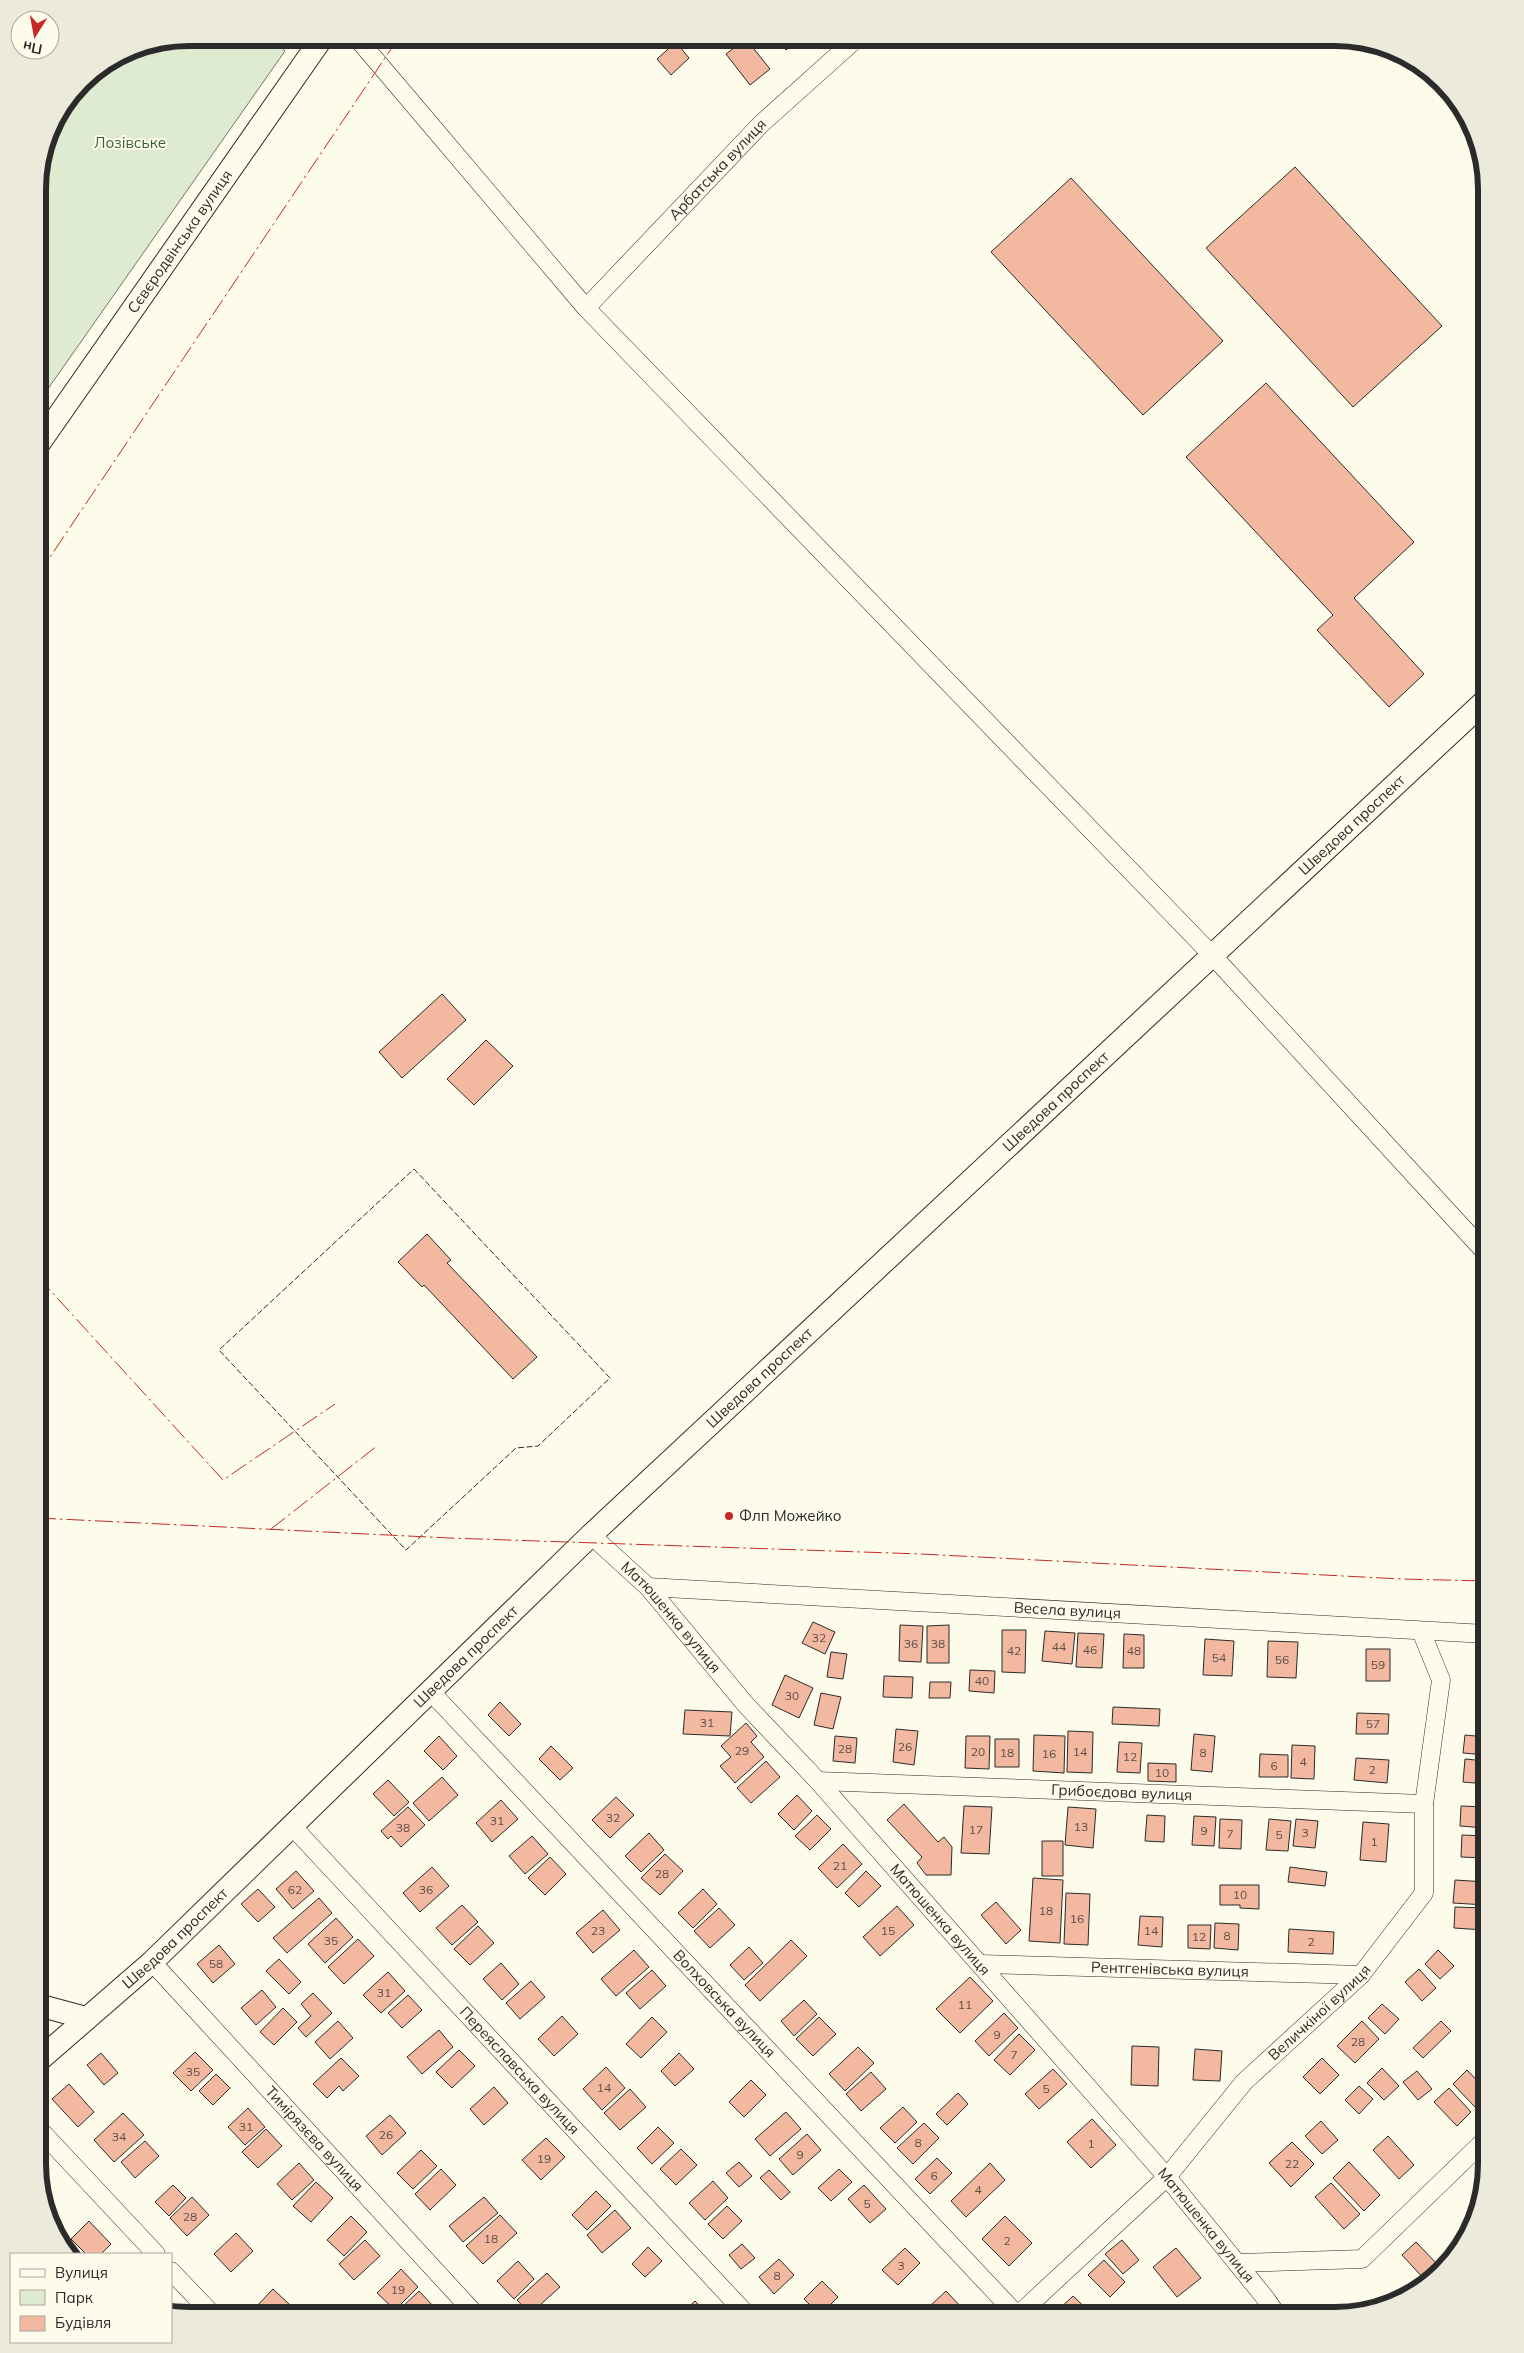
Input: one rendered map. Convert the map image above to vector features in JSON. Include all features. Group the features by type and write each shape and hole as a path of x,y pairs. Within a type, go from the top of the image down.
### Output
{"street":[{"name":"Сєвєродвінська вулиця","path":"47,432 310,47"},
{"path":"365,47 586,308 1213,956 1478,1244"},
{"name":"Арбатська вулиця","path":"586,308 760,124 847,47"},
{"name":"Шведова проспект","path":"46,2053 152,1962 591,1534 1478,708"},
{"name":"Матюшенка вулиця","path":"591,1534 648,1587 746,1705 818,1781 1167,2176 1270,2307"},
{"name":"Весела вулиця","path":"648,1587 1478,1634"},
{"name":"Величкіної вулиця","path":"1027,2307 1167,2176 1244,2082 1361,1975 1424,1893 1424,1804 1441,1680 1421,1631"},
{"name":"Волховська вулиця","path":"431,1692 1010,2307"},
{"name":"Грибоєдова вулиця","path":"818,1781 1424,1804"},
{"name":"Переяславська вулиця","path":"292,1826 739,2306"},
{"name":"Тимірязєва вулиця","path":"152,1962 468,2306"},
{"name":"Рентгенівська вулиця","path":"980,1964 1361,1975"},
{"path":"46,2007 86,2018"},
{"path":"46,2137 155,2253"},
{"path":"1237,2263 1362,2259 1478,2147"},
{"path":"172,2271 205,2306"}],"green space":[{"name":"Лозівське","path":"180,47 281,47 285,51 47,390 47,171 57,135 70,110 88,88 110,70 135,57 161,49"}],"building":[{"path":"670,47 680,47 689,58 671,75 657,59"},
{"path":"735,47 752,47 770,69 750,85 726,54"},
{"path":"1295,167 1442,326 1353,407 1206,248"},
{"path":"1071,178 1223,341 1143,415 991,252"},
{"path":"1266,383 1414,542 1354,598 1424,674 1389,707 1317,630 1333,615 1186,457"},
{"path":"442,994 466,1020 402,1078 379,1052"},
{"path":"486,1040 513,1066 474,1105 447,1079"},
{"path":"427,1234 451,1260 447,1263 537,1357 513,1379 424,1285 422,1287 398,1262"},
{"path":"813,1622 835,1632 825,1654 802,1643"},
{"path":"900,1625 923,1626 921,1662 899,1661"},
{"path":"949,1625 949,1663 927,1663 927,1626"},
{"path":"1002,1630 1026,1630 1025,1673 1002,1672"},
{"path":"1045,1631 1075,1633 1072,1664 1042,1661"},
{"path":"1078,1633 1104,1634 1102,1668 1076,1667"},
{"path":"1124,1634 1144,1635 1144,1668 1123,1668"},
{"path":"1205,1639 1234,1641 1232,1676 1203,1675"},
{"path":"1268,1641 1298,1642 1296,1678 1267,1677"},
{"path":"1366,1649 1390,1649 1390,1681 1366,1681"},
{"path":"831,1652 847,1654 843,1679 827,1677"},
{"path":"970,1670 995,1671 994,1693 969,1691"},
{"path":"785,1675 813,1688 799,1718 772,1705"},
{"path":"884,1676 913,1677 912,1698 883,1697"},
{"path":"930,1682 951,1682 950,1698 929,1698"},
{"path":"821,1693 841,1697 833,1729 814,1725"},
{"path":"500,1702 521,1724 509,1736 488,1715"},
{"path":"1113,1707 1160,1709 1159,1726 1112,1724"},
{"path":"685,1710 732,1712 730,1736 683,1734"},
{"path":"1357,1713 1389,1714 1388,1734 1356,1734"},
{"path":"746,1723 757,1736 751,1742 764,1757 735,1783 720,1766 731,1757 721,1746"},
{"path":"896,1729 918,1731 914,1765 893,1762"},
{"path":"1068,1731 1093,1732 1092,1773 1067,1772"},
{"path":"1194,1734 1215,1736 1212,1772 1191,1770"},
{"path":"1034,1735 1065,1736 1064,1773 1033,1771"},
{"path":"1465,1735 1478,1736 1478,1754 1463,1753"},
{"path":"439,1736 457,1756 443,1770 424,1751"},
{"path":"835,1736 857,1738 855,1763 833,1761"},
{"path":"966,1736 990,1736 989,1769 965,1768"},
{"path":"995,1739 1019,1739 1019,1767 995,1767"},
{"path":"1119,1742 1142,1743 1140,1773 1117,1772"},
{"path":"1292,1745 1315,1746 1314,1779 1291,1778"},
{"path":"551,1746 573,1768 560,1780 539,1759"},
{"path":"1260,1754 1288,1755 1288,1777 1259,1777"},
{"path":"1356,1758 1389,1760 1387,1783 1354,1780"},
{"path":"1465,1759 1478,1760 1478,1783 1463,1782"},
{"path":"766,1761 780,1777 751,1803 737,1788"},
{"path":"1148,1763 1176,1764 1176,1782 1148,1781"},
{"path":"442,1777 458,1795 429,1821 413,1803"},
{"path":"388,1780 409,1802 394,1816 373,1794"},
{"path":"797,1795 812,1811 794,1830 778,1814"},
{"path":"616,1797 634,1815 610,1838 592,1820"},
{"path":"501,1800 518,1819 492,1842 476,1823"},
{"path":"904,1804 938,1842 944,1837 952,1847 951,1875 926,1875 917,1863 922,1857 887,1820"},
{"path":"964,1806 992,1807 989,1854 961,1853"},
{"path":"1461,1806 1478,1807 1478,1827 1460,1826"},
{"path":"408,1807 425,1825 401,1847 391,1836 388,1839 381,1831"},
{"path":"1068,1807 1096,1809 1093,1848 1065,1845"},
{"path":"817,1815 831,1829 810,1850 795,1836"},
{"path":"1147,1815 1165,1816 1164,1842 1145,1841"},
{"path":"1194,1816 1216,1817 1214,1846 1192,1845"},
{"path":"1220,1819 1242,1820 1241,1849 1219,1848"},
{"path":"1269,1819 1291,1821 1288,1851 1266,1850"},
{"path":"1296,1819 1318,1821 1315,1848 1293,1846"},
{"path":"1363,1822 1389,1824 1386,1862 1360,1860"},
{"path":"649,1833 664,1850 641,1872 625,1856"},
{"path":"1462,1835 1478,1836 1478,1858 1461,1857"},
{"path":"532,1836 548,1854 525,1874 509,1856"},
{"path":"1042,1841 1063,1841 1063,1876 1042,1876"},
{"path":"843,1844 862,1864 837,1888 818,1868"},
{"path":"665,1854 683,1871 660,1895 641,1878"},
{"path":"550,1857 566,1874 545,1895 528,1878"},
{"path":"432,1867 449,1886 420,1912 403,1893"},
{"path":"1290,1867 1327,1872 1325,1886 1288,1882"},
{"path":"296,1871 314,1891 293,1909 276,1889"},
{"path":"866,1871 881,1886 859,1907 845,1893"},
{"path":"1033,1878 1063,1880 1060,1943 1029,1941"},
{"path":"1455,1880 1478,1881 1478,1905 1453,1903"},
{"path":"1220,1885 1259,1885 1259,1909 1240,1908 1240,1905 1220,1905"},
{"path":"258,1889 275,1907 258,1922 241,1904"},
{"path":"703,1889 717,1904 693,1928 678,1913"},
{"path":"1066,1893 1090,1894 1088,1945 1064,1944"},
{"path":"319,1898 332,1913 287,1953 273,1938"},
{"path":"996,1902 1021,1930 1006,1944 981,1915"},
{"path":"462,1905 478,1922 452,1945 436,1928"},
{"path":"897,1906 914,1925 880,1956 863,1937"},
{"path":"1455,1907 1478,1908 1478,1930 1454,1928"},
{"path":"719,1908 735,1925 710,1948 694,1931"},
{"path":"603,1910 620,1930 593,1953 576,1933"},
{"path":"1140,1916 1163,1917 1162,1947 1138,1945"},
{"path":"336,1918 353,1937 325,1963 308,1944"},
{"path":"1215,1923 1239,1924 1238,1950 1214,1948"},
{"path":"1188,1925 1211,1925 1210,1949 1188,1948"},
{"path":"478,1926 494,1943 470,1965 454,1949"},
{"path":"1289,1929 1334,1932 1333,1954 1288,1952"},
{"path":"358,1939 374,1956 344,1984 328,1967"},
{"path":"791,1940 807,1956 760,2001 745,1985"},
{"path":"219,1945 235,1964 213,1983 197,1964"},
{"path":"749,1947 763,1963 744,1980 730,1965"},
{"path":"634,1950 649,1967 616,1996 601,1979"},
{"path":"1438,1950 1454,1966 1440,1979 1425,1964"},
{"path":"279,1959 301,1982 289,1994 266,1971"},
{"path":"501,1963 519,1984 502,2000 483,1979"},
{"path":"1419,1969 1436,1988 1422,2001 1405,1982"},
{"path":"652,1970 666,1986 640,2009 626,1993"},
{"path":"388,1972 405,1991 381,2013 363,1995"},
{"path":"970,1977 993,2001 960,2033 936,2009"},
{"path":"531,1981 545,1997 520,2019 506,2003"},
{"path":"262,1990 276,2007 256,2025 241,2008"},
{"path":"313,1993 332,2013 306,2037 298,2028 311,2016 301,2004"},
{"path":"408,1995 422,2010 402,2028 388,2013"},
{"path":"804,2000 817,2014 794,2036 781,2021"},
{"path":"1382,2004 1399,2019 1385,2034 1368,2018"},
{"path":"283,2008 297,2022 274,2045 260,2032"},
{"path":"1004,2013 1018,2028 989,2056 975,2041"},
{"path":"562,2016 578,2034 554,2056 538,2039"},
{"path":"652,2017 667,2032 641,2058 626,2044"},
{"path":"819,2017 836,2034 813,2056 796,2039"},
{"path":"338,2021 353,2038 330,2059 315,2042"},
{"path":"1362,2021 1379,2039 1355,2063 1337,2046"},
{"path":"1441,2021 1451,2031 1423,2058 1413,2048"},
{"path":"439,2030 453,2047 422,2074 407,2057"},
{"path":"1019,2034 1035,2050 1010,2075 994,2060"},
{"path":"1132,2046 1159,2047 1158,2086 1131,2085"},
{"path":"858,2047 874,2063 845,2091 829,2074"},
{"path":"1195,2049 1222,2051 1220,2081 1193,2080"},
{"path":"459,2050 475,2066 452,2088 436,2072"},
{"path":"195,2052 213,2070 191,2091 173,2073"},
{"path":"101,2053 118,2073 104,2085 87,2065"},
{"path":"679,2053 694,2069 675,2086 661,2071"},
{"path":"341,2058 359,2076 343,2091 339,2086 327,2098 313,2084"},
{"path":"1322,2058 1339,2075 1320,2094 1303,2077"},
{"path":"606,2067 625,2088 602,2110 583,2089"},
{"path":"1382,2068 1399,2086 1384,2100 1367,2083"},
{"path":"1053,2069 1067,2084 1039,2109 1025,2094"},
{"path":"1467,2070 1478,2082 1478,2104 1475,2107 1453,2084"},
{"path":"1417,2071 1432,2089 1418,2100 1403,2082"},
{"path":"871,2072 886,2089 861,2111 846,2094"},
{"path":"216,2074 230,2088 213,2105 199,2091"},
{"path":"751,2080 766,2095 744,2117 729,2102"},
{"path":"69,2084 94,2112 78,2127 52,2099"},
{"path":"1359,2086 1373,2099 1359,2114 1345,2100"},
{"path":"494,2087 508,2103 484,2125 470,2109"},
{"path":"1449,2088 1471,2112 1457,2126 1434,2102"},
{"path":"630,2089 646,2107 620,2130 604,2113"},
{"path":"958,2093 968,2104 947,2125 936,2114"},
{"path":"903,2107 917,2122 895,2143 880,2128"},
{"path":"248,2108 265,2127 245,2145 228,2127"},
{"path":"786,2112 801,2129 770,2156 755,2139"},
{"path":"123,2113 144,2135 114,2162 94,2140"},
{"path":"390,2115 406,2133 382,2155 366,2136"},
{"path":"1092,2119 1116,2145 1091,2168 1067,2142"},
{"path":"1321,2121 1338,2140 1322,2154 1305,2136"},
{"path":"924,2123 939,2138 913,2164 897,2148"},
{"path":"658,2127 674,2143 652,2164 637,2148"},
{"path":"266,2129 282,2146 258,2168 242,2152"},
{"path":"807,2134 821,2150 793,2175 779,2159"},
{"path":"1388,2136 1414,2165 1399,2179 1373,2150"},
{"path":"546,2138 565,2157 541,2180 522,2160"},
{"path":"145,2141 159,2156 135,2178 121,2162"},
{"path":"1292,2142 1314,2164 1291,2187 1269,2163"},
{"path":"681,2149 697,2165 676,2185 660,2169"},
{"path":"421,2150 437,2166 413,2189 397,2173"},
{"path":"937,2158 952,2173 930,2194 915,2179"},
{"path":"739,2162 752,2176 739,2187 726,2173"},
{"path":"1349,2162 1380,2195 1364,2211 1333,2178"},
{"path":"299,2163 314,2180 292,2200 277,2184"},
{"path":"990,2163 1005,2180 966,2217 951,2201"},
{"path":"441,2169 456,2185 430,2210 415,2194"},
{"path":"839,2169 852,2182 831,2201 818,2188"},
{"path":"769,2170 790,2192 781,2200 760,2178"},
{"path":"713,2181 728,2198 705,2220 689,2203"},
{"path":"316,2182 333,2198 311,2222 293,2206"},
{"path":"1331,2183 1360,2214 1344,2229 1315,2197"},
{"path":"173,2185 186,2198 169,2216 155,2202"},
{"path":"864,2185 886,2209 870,2223 848,2199"},
{"path":"596,2191 611,2206 587,2230 572,2215"},
{"path":"192,2197 209,2215 187,2236 170,2218"},
{"path":"484,2197 498,2213 463,2242 449,2226"},
{"path":"727,2206 742,2221 723,2239 708,2224"},
{"path":"615,2210 631,2228 602,2253 587,2235"},
{"path":"500,2215 517,2233 483,2264 466,2246"},
{"path":"351,2216 367,2232 344,2256 327,2240"},
{"path":"1005,2216 1032,2243 1009,2266 982,2239"},
{"path":"89,2221 111,2244 102,2253 85,2253 71,2239"},
{"path":"236,2233 253,2251 231,2272 214,2254"},
{"path":"365,2240 380,2256 354,2280 339,2264"},
{"path":"1122,2240 1139,2260 1123,2274 1105,2254"},
{"path":"1416,2242 1437,2264 1422,2277 1402,2255"},
{"path":"742,2244 755,2258 741,2269 729,2255"},
{"path":"648,2247 662,2261 645,2277 632,2264"},
{"path":"905,2248 920,2263 898,2285 882,2270"},
{"path":"1176,2248 1201,2278 1177,2297 1153,2267"},
{"path":"779,2259 794,2275 774,2294 759,2277"},
{"path":"1104,2260 1125,2282 1110,2297 1088,2275"},
{"path":"518,2261 534,2279 514,2299 497,2281"},
{"path":"401,2269 418,2287 399,2306 391,2306 377,2293"},
{"path":"547,2273 560,2287 539,2306 523,2306 517,2300"},
{"path":"822,2281 838,2297 828,2307 812,2307 804,2299"},
{"path":"273,2289 289,2304 287,2306 257,2306"},
{"path":"419,2291 433,2306 403,2306"},
{"path":"946,2291 961,2307 931,2307"},
{"path":"1073,2296 1084,2307 1062,2307"},
{"path":"695,2301 700,2306 689,2306"}],"fence":[{"path":"414,1169 610,1378 538,1446 516,1448 406,1550 219,1350 414,1169"}],"power":[{"path":"47,562 392,47"},
{"path":"46,1286 223,1480 335,1404"},
{"path":"271,1529 377,1446"},
{"path":"46,1518 449,1538 921,1554 1401,1579 1478,1581"}],"place":[{"name":"Флп Можейко","path":"729,1516"}]}
